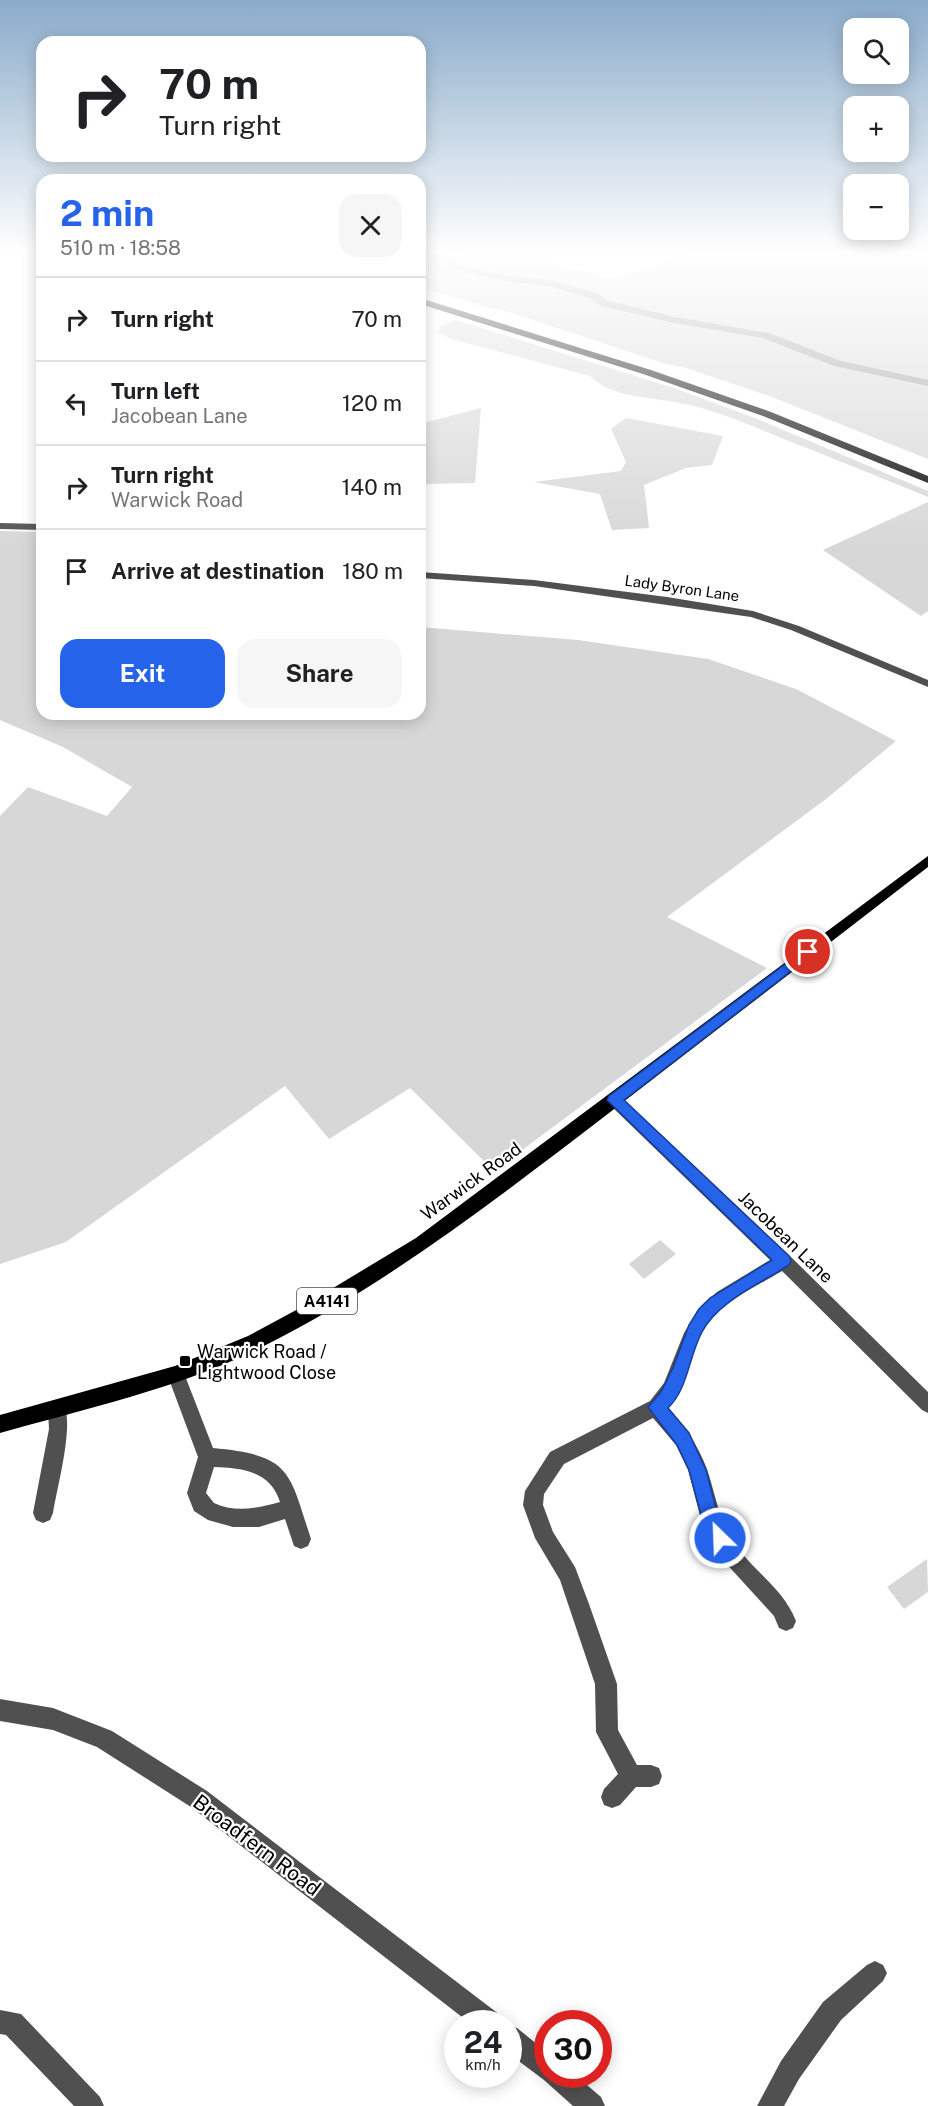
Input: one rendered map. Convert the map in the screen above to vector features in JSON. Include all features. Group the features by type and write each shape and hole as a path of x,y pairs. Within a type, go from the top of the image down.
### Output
{"highway":[{"path":"581,351 767,414 928,480"},
{"path":"599,351 750,399 928,471"}],"main road":[{"name":"Warwick Road","path":"0,1425 176,1374 254,1342 296,1320 422,1243 614,1100 911,871 928,862"}],"street":[{"path":"0,526 36,527"},
{"name":"Lady Byron Lane","path":"426,575 534,583 667,600 753,614 795,628 928,684"},
{"name":"Jacobean Lane","path":"614,1100 784,1261 928,1404"},
{"path":"612,1797 641,1776 607,1732 606,1684 568,1574 545,1538 533,1505 535,1491 557,1458 656,1407 667,1398 681,1370 694,1330 705,1314 716,1303 784,1261"},
{"path":"176,1374 207,1457 197,1490 201,1504 207,1510 248,1518 290,1508"},
{"path":"656,1407 683,1439 697,1470 712,1524 729,1552 781,1609 786,1620"},
{"path":"43,1513 58,1430 57,1410"},
{"path":"207,1457 232,1459 272,1472 282,1482 301,1539"},
{"name":"Broadfern Road","path":"0,1710 53,1719 104,1739 199,1799 473,2010"},
{"path":"770,2106 790,2070 832,2011 875,1973"},
{"path":"0,2022 12,2023 91,2106"},
{"path":"522,2048 534,2058"},
{"path":"571,2088 592,2106"}],"shaded area":[{"path":"498,351 556,351 674,388 755,418 928,491 928,497 746,423 693,406 620,393 609,389 590,376"},
{"path":"628,351 928,351 928,459 772,397 686,368"},
{"path":"481,408 475,483 426,484 426,422"},
{"path":"626,418 723,436 712,465 686,468 644,485 649,528 612,530 600,494 534,482 621,471 626,462 611,429"},
{"path":"928,502 928,611 921,616 823,550"},
{"path":"0,531 36,532 36,720 426,720 426,627 578,640 708,659 796,689 896,741 826,799 667,917 767,968 494,1171 410,1088 329,1139 285,1086 66,1242 0,1264 0,816 28,787 107,816 132,787 63,747 0,720"},
{"path":"660,1240 676,1254 644,1279 629,1264"},
{"path":"927,1559 928,1592 904,1609 887,1587"}],"waterway":[{"path":"806,351 838,364 928,383"}],"place":[{"name":"Warwick Road / Lightwood Close","path":"185,1361"}],"route":[{"path":"720,1538 712,1524 697,1470 683,1439 656,1407 667,1398 681,1370 694,1330 705,1314 716,1303 784,1261 614,1100 808,952"}]}
